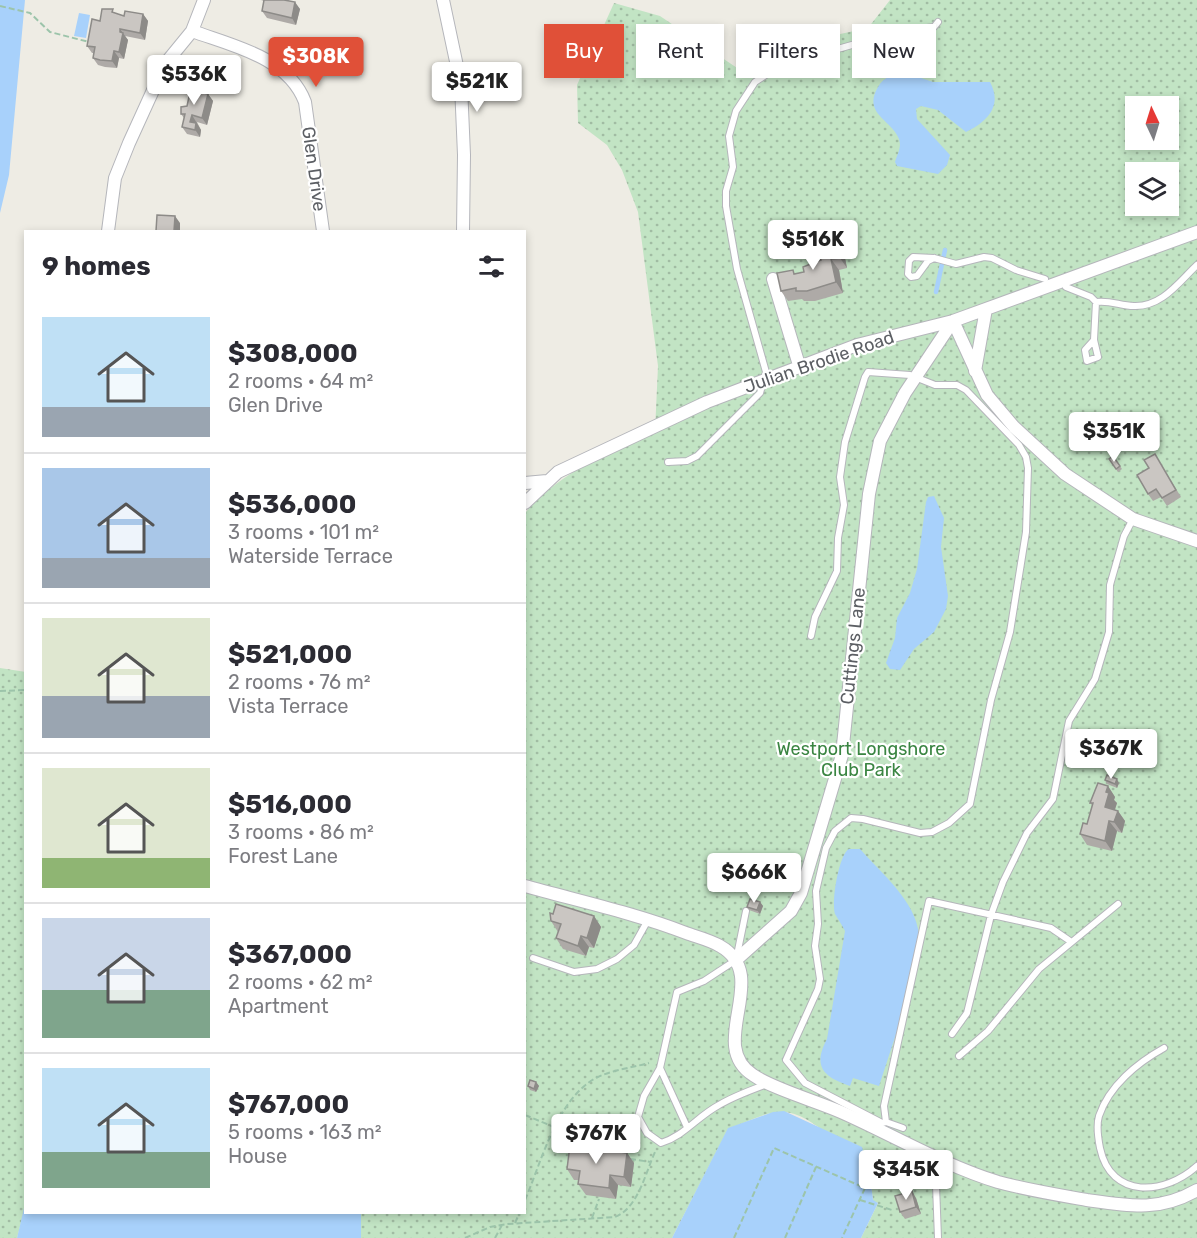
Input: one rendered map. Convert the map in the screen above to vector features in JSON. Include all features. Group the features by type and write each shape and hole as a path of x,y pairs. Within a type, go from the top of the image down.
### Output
{"street":[{"path":"108,230 115,178 129,144 165,64 192,31 204,0"},
{"path":"443,0 460,85 464,155 463,230"},
{"name":"Glen Drive","path":"192,31 278,66 299,86 305,102 323,230"},
{"name":"Julian Brodie Road","path":"526,502 558,472 697,407 799,365 857,345 953,321 1197,232"},
{"path":"773,279 799,365"},
{"path":"975,371 986,309"},
{"path":"953,321 987,395 1014,427 1065,474 1133,519 1197,540"},
{"name":"Cuttings Lane","path":"736,960 791,911 801,893 842,755 869,494 880,441 915,377 953,321"},
{"path":"526,483 547,481"},
{"path":"526,886 648,920 721,946 736,960 742,978 742,997 733,1038 737,1058 752,1075 842,1112 935,1157 999,1182 1124,1205 1158,1206 1180,1200 1197,1190"}],"lane":[{"path":"669,462 687,461 703,451 725,425 759,393 765,380 766,372 739,277 726,206 726,191 733,167 729,136 736,111 755,82 790,59 826,52 897,32 934,27 938,22"},
{"path":"934,258 928,261 917,276 911,277 908,274 909,261 914,257 934,258 949,263 964,264 984,257 1045,279"},
{"path":"1096,302 1109,300 1122,305 1144,306 1168,293 1197,265"},
{"path":"1066,287 1091,297 1096,302 1094,340"},
{"path":"811,636 815,617 837,571 838,538 844,505 840,477 844,442 868,372 915,377 934,385 957,385 966,390 1019,445 1026,457 1028,468 1027,513 1010,632 991,700 970,804 949,823 932,832 920,833 851,818 835,831 819,868 815,946 820,979 812,1005 793,1040 786,1060 805,1083 882,1123 886,1122 903,1128"},
{"path":"952,1034 967,1013 991,915 1003,882 1027,833 1053,799 1069,721 1095,679 1110,632 1110,585 1124,536 1133,519"},
{"path":"886,1122 884,1106 929,901 1051,928 1070,941"},
{"path":"958,1056 988,1031 1038,969 1118,904"},
{"path":"746,911 736,960 704,981 677,992 660,1068 644,1096 638,1117 647,1132 661,1143 677,1138 687,1127 718,1105 770,1083"},
{"path":"533,958 574,972 597,969 617,959 634,945 648,920"},
{"path":"1164,1048 1133,1067 1107,1100 1099,1117 1097,1128 1102,1160 1112,1173 1137,1188 1164,1185 1197,1166"},
{"path":"660,1068 687,1127"},
{"path":"935,1157 938,1238"}],"path":[{"path":"0,6 30,13 50,32 94,43"},
{"path":"0,691 24,690"},
{"path":"526,1198 555,1128 572,1101 589,1081 649,1063"},
{"path":"526,1115 555,1128 566,1137 576,1152"},
{"path":"607,1156 613,1126 630,1121"},
{"path":"734,1238 774,1148 865,1188 842,1238"},
{"path":"465,1238 490,1227 502,1225 615,1217 625,1213 631,1206 656,1150"},
{"path":"629,1159 651,1162"},
{"path":"785,1238 816,1167"},
{"path":"591,1219 599,1198"},
{"path":"860,1200 892,1210"},
{"path":"515,1224 519,1214"},
{"path":"495,1238 502,1225"}],"green space":[{"name":"Westport Longshore Club Park","path":"890,0 1197,0 1197,1238 861,1238 878,1203 873,1201 870,1176 841,1146 817,1126 793,1113 775,1112 728,1129 672,1238 361,1238 361,1214 526,1214 526,512 553,486 569,475 602,456 655,431 658,366 638,212 622,170 607,145 578,123 577,85 580,78 624,78 624,24 605,24 614,3 660,16 672,24 636,24 636,78 724,78 724,59 736,67 736,78 840,78 840,34 852,31 852,78 936,78 936,24 871,24"},
{"path":"0,668 24,672 24,1212 17,1238 0,1238"}],"water":[{"path":"0,0 25,0 9,175 0,213"},
{"path":"79,13 90,15 86,38 74,36"},
{"path":"921,78 933,82 990,82 994,91 994,106 986,118 966,132 938,110 921,106 916,109 917,119 950,155 947,165 938,174 897,166 895,162 900,148 899,139 880,116 874,104 874,96 883,80"},
{"path":"934,496 944,518 941,547 948,596 946,609 934,632 914,649 900,670 890,669 886,663 895,638 897,618 910,593 917,569 926,502 928,497"},
{"path":"849,849 860,849 905,899 919,935 897,1031 879,1086 853,1078 850,1086 841,1083 827,1075 821,1064 845,931 835,914 835,889 842,860"},
{"path":"784,1111 862,1147 870,1176 873,1200 878,1203 861,1238 672,1238 728,1128 773,1112"},
{"path":"24,1208 24,1214 361,1214 361,1238 17,1238"}],"building":[{"path":"264,0 295,2 292,18 262,11"},
{"path":"102,9 113,9 112,12 124,16 125,11 143,14 140,33 120,29 123,33 119,52 114,51 112,61 93,58 95,47 87,46 92,19 100,21"},
{"path":"192,83 202,85 200,92 208,94 202,118 192,115 190,122 196,123 195,130 182,127 185,114 181,114 181,107 187,106"},
{"path":"157,215 175,216 174,230 156,230"},
{"path":"835,238 840,258 831,259 836,282 807,291 796,291 796,288 781,291 777,273 793,270 794,274 804,272 803,267 821,260 818,241"},
{"path":"1155,454 1176,490 1162,498 1156,489 1148,494 1137,475 1149,468 1144,460"},
{"path":"1113,456 1120,466 1116,469 1109,459"},
{"path":"1107,775 1117,779 1115,784 1105,780"},
{"path":"1098,783 1108,786 1106,792 1109,793 1105,807 1118,811 1114,822 1109,821 1105,841 1080,834 1083,823 1087,824 1093,803 1090,803"},
{"path":"750,899 760,902 757,910 747,907"},
{"path":"556,904 594,916 587,938 581,936 578,946 556,938 561,924 551,921 550,913 553,914"},
{"path":"530,1080 536,1082 534,1089 528,1086"},
{"path":"570,1145 627,1153 624,1177 610,1175 609,1188 578,1184 580,1171 567,1169"},
{"path":"912,1191 916,1207 900,1212 895,1196"}],"waterway":[{"path":"936,292 945,250"}]}
